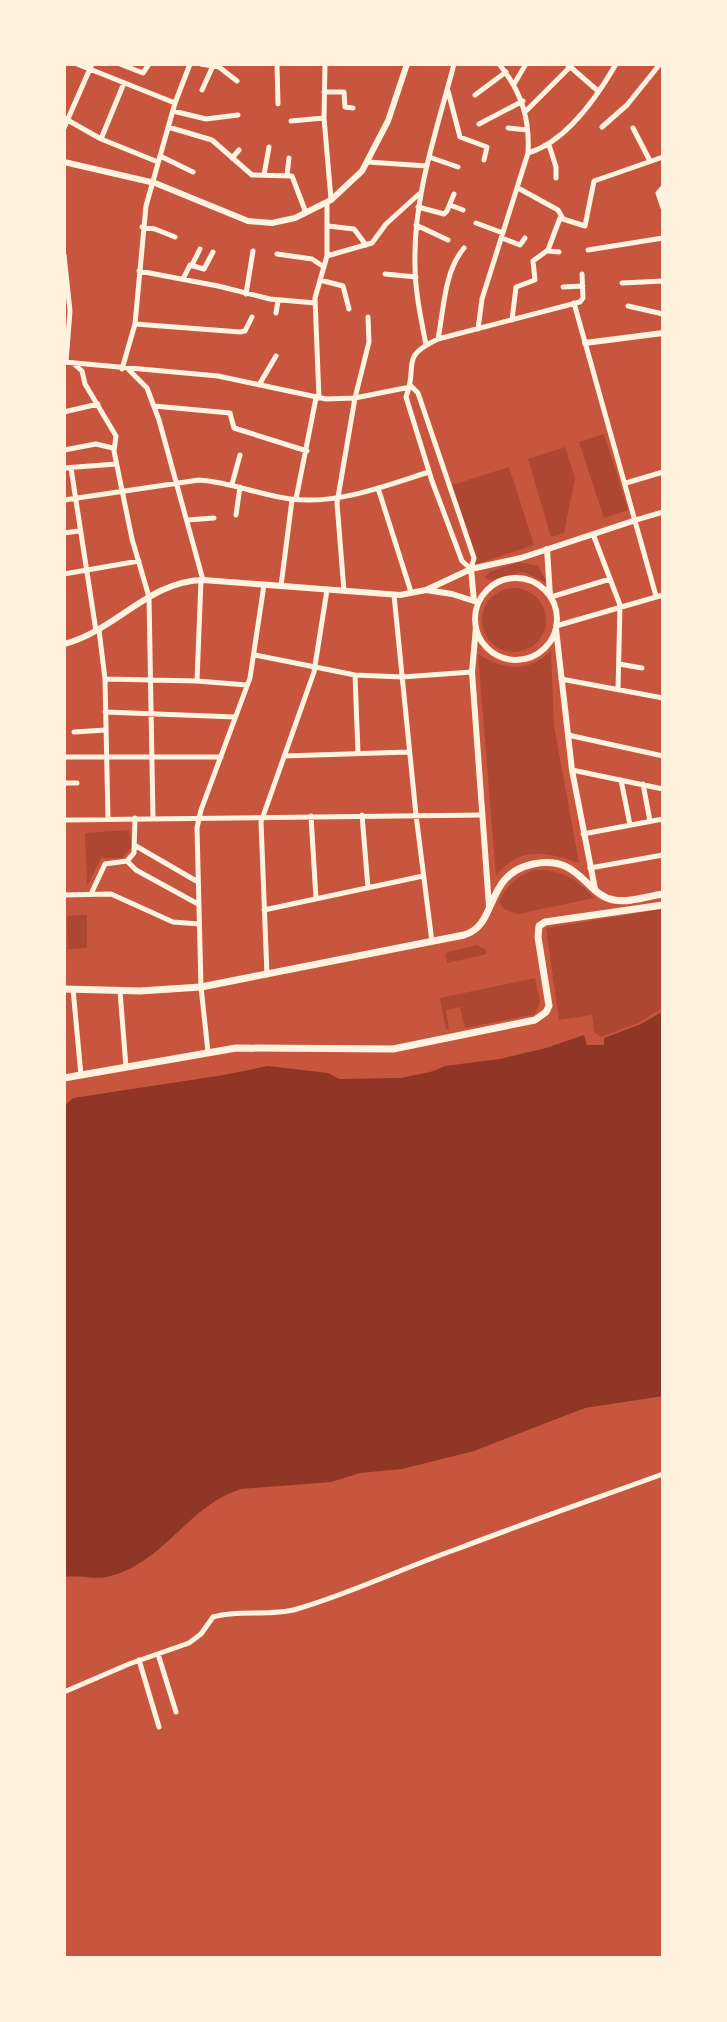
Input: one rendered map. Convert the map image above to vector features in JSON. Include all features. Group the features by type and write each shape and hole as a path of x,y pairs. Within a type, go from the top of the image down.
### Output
{"main road":[{"path":"68,989 120,991 201,987 432,942 475,930 483,922 505,879 532,864 563,866 582,876 605,897 616,901 663,894"},
{"path":"64,1078 250,1047 393,1049 535,1020 549,1006 538,928 545,922 663,905"}],"street":[{"path":"77,64 175,103"},
{"path":"120,64 143,73 149,64"},
{"path":"125,369 135,324 142,227 175,103 190,64"},
{"path":"201,64 219,67 237,81"},
{"path":"277,64 278,104"},
{"path":"281,586 294,500 318,398 315,303 327,256 329,201 324,118 325,64"},
{"path":"64,162 152,182 248,221 272,223 306,214 348,187 368,162 388,121 407,64"},
{"path":"426,345 416,277 416,225 429,157 454,64"},
{"path":"478,329 482,299 528,153 523,101 499,64"},
{"path":"514,84 526,64"},
{"path":"528,153 549,145 575,120 616,64"},
{"path":"602,127 627,105 660,64"},
{"path":"526,111 570,65 598,91"},
{"path":"64,128 91,67"},
{"path":"202,90 213,67"},
{"path":"475,95 506,72"},
{"path":"101,139 124,83"},
{"path":"448,89 460,137 487,147 484,160"},
{"path":"324,92 344,92 345,107 353,108"},
{"path":"479,124 523,101"},
{"path":"173,111 206,119 238,115"},
{"path":"291,121 324,118"},
{"path":"66,119 101,139 193,172"},
{"path":"168,127 212,140 249,174 294,177 306,214"},
{"path":"508,128 528,130"},
{"path":"633,128 650,161"},
{"path":"549,145 556,178"},
{"path":"264,175 269,147"},
{"path":"232,158 239,150"},
{"path":"429,157 458,167"},
{"path":"561,217 585,226 594,181 663,157"},
{"path":"287,175 289,158"},
{"path":"368,162 427,166"},
{"path":"663,187 658,193 663,208"},
{"path":"512,320 516,287 535,280 533,261 548,251 561,217 558,210 518,188"},
{"path":"327,256 374,241 386,224 421,192"},
{"path":"418,207 444,214 454,194"},
{"path":"450,205 463,210"},
{"path":"476,223 520,245 525,238"},
{"path":"416,225 448,240"},
{"path":"328,226 354,229 366,245"},
{"path":"142,227 175,237"},
{"path":"588,250 663,238"},
{"path":"438,339 449,277 464,248"},
{"path":"183,279 200,249"},
{"path":"246,294 253,251"},
{"path":"548,251 559,252"},
{"path":"192,265 203,270 213,252"},
{"path":"277,254 312,259 324,267"},
{"path":"64,255 68,363"},
{"path":"139,271 278,301 315,303"},
{"path":"385,274 416,277"},
{"path":"471,569 462,561 429,472 406,397 411,386 411,359 438,339 574,303 583,298 582,274"},
{"path":"320,280 343,286 349,309"},
{"path":"622,283 663,281"},
{"path":"563,287 583,286"},
{"path":"276,313 278,301"},
{"path":"476,627 490,650 515,660 524,659 541,651 556,627 660,595 574,303"},
{"path":"628,306 663,314"},
{"path":"135,324 240,332 245,331 252,317"},
{"path":"344,591 336,515 355,398 369,338 368,317"},
{"path":"585,343 663,333"},
{"path":"259,385 276,356"},
{"path":"68,363 205,374 318,398 355,398 411,386"},
{"path":"68,363 82,371 83,380 116,434 113,448 116,464 149,597 153,818"},
{"path":"125,369 147,388 154,406 188,520 202,580 197,681"},
{"path":"411,386 418,393 474,558 471,569 476,627 472,672 489,906"},
{"path":"64,412 98,404"},
{"path":"154,406 230,413 234,428 307,451"},
{"path":"64,450 96,444 113,448"},
{"path":"232,484 240,455"},
{"path":"108,819 105,679 67,468 116,464"},
{"path":"64,500 122,493 177,481 210,480 294,500 338,497 429,472"},
{"path":"626,483 663,472"},
{"path":"236,515 240,487"},
{"path":"378,488 411,592"},
{"path":"426,590 471,569 547,549 663,512"},
{"path":"188,520 214,518"},
{"path":"64,533 79,531"},
{"path":"593,534 620,605 618,690"},
{"path":"547,549 572,770 595,889"},
{"path":"64,574 139,561"},
{"path":"476,614 484,594 503,580 525,579 539,585 550,596"},
{"path":"550,596 610,579"},
{"path":"64,644 97,630 179,582 202,580 394,595 426,590 474,601"},
{"path":"208,1052 201,987 199,816 247,685 255,655 264,585"},
{"path":"267,975 262,816 315,667 327,590"},
{"path":"394,595 432,942"},
{"path":"255,655 355,675 402,677 472,672"},
{"path":"619,664 642,668"},
{"path":"355,675 358,753"},
{"path":"105,679 247,685"},
{"path":"561,679 663,698"},
{"path":"105,712 235,717"},
{"path":"74,732 106,730"},
{"path":"568,735 663,756"},
{"path":"284,756 409,752"},
{"path":"64,757 221,757"},
{"path":"572,770 663,789"},
{"path":"621,780 630,825"},
{"path":"64,783 77,783"},
{"path":"643,784 650,821"},
{"path":"362,815 368,888"},
{"path":"64,820 482,815"},
{"path":"311,816 316,899"},
{"path":"127,861 136,846 135,818"},
{"path":"583,834 663,819"},
{"path":"136,846 198,882"},
{"path":"590,868 663,855"},
{"path":"91,894 105,864 127,861 136,870 199,905"},
{"path":"264,910 423,876"},
{"path":"64,895 118,896 173,922 199,924"},
{"path":"68,989 81,1075"},
{"path":"120,991 126,1067"},
{"path":"64,1692 197,1638 213,1617 236,1613 264,1615 295,1609 379,1581 455,1549 663,1474"},
{"path":"158,1654 176,1712"},
{"path":"139,1660 159,1727"}],"shaded area":[{"path":"604,434 628,510 604,518 579,442"},
{"path":"565,447 575,478 564,533 551,537 528,459"},
{"path":"509,467 534,545 474,565 449,486"},
{"path":"519,562 538,566 547,583 523,572 492,580 485,578 490,572"},
{"path":"508,588 520,588 537,597 544,608 544,632 537,643 520,652 508,652 496,647 487,638 482,626 482,614 487,602 496,593"},
{"path":"551,651 554,726 579,863 545,854 524,855 505,866 496,876 478,654 516,667 534,663"},
{"path":"129,830 132,847 122,858 101,858 87,886 85,833"},
{"path":"535,870 568,876 594,898 518,914 504,909 499,902 505,891 518,878"},
{"path":"663,909 663,1008 638,1023 601,1037 594,1032 592,1015 559,1020 546,928"},
{"path":"87,915 87,948 68,949 67,916"},
{"path":"477,945 487,954 447,963 445,953"},
{"path":"535,978 540,1003 535,1014 465,1028 460,1007 446,1010 449,1029 446,1030 440,998"},
{"path":"663,1011 663,1396 585,1408 474,1451 402,1469 360,1473 331,1482 241,1489 206,1508 145,1560 127,1570 102,1578 64,1577 64,1106 73,1098 268,1066 328,1073 339,1079 401,1078 445,1066 500,1059 584,1035 587,1045 604,1045 604,1038 641,1024"}]}
